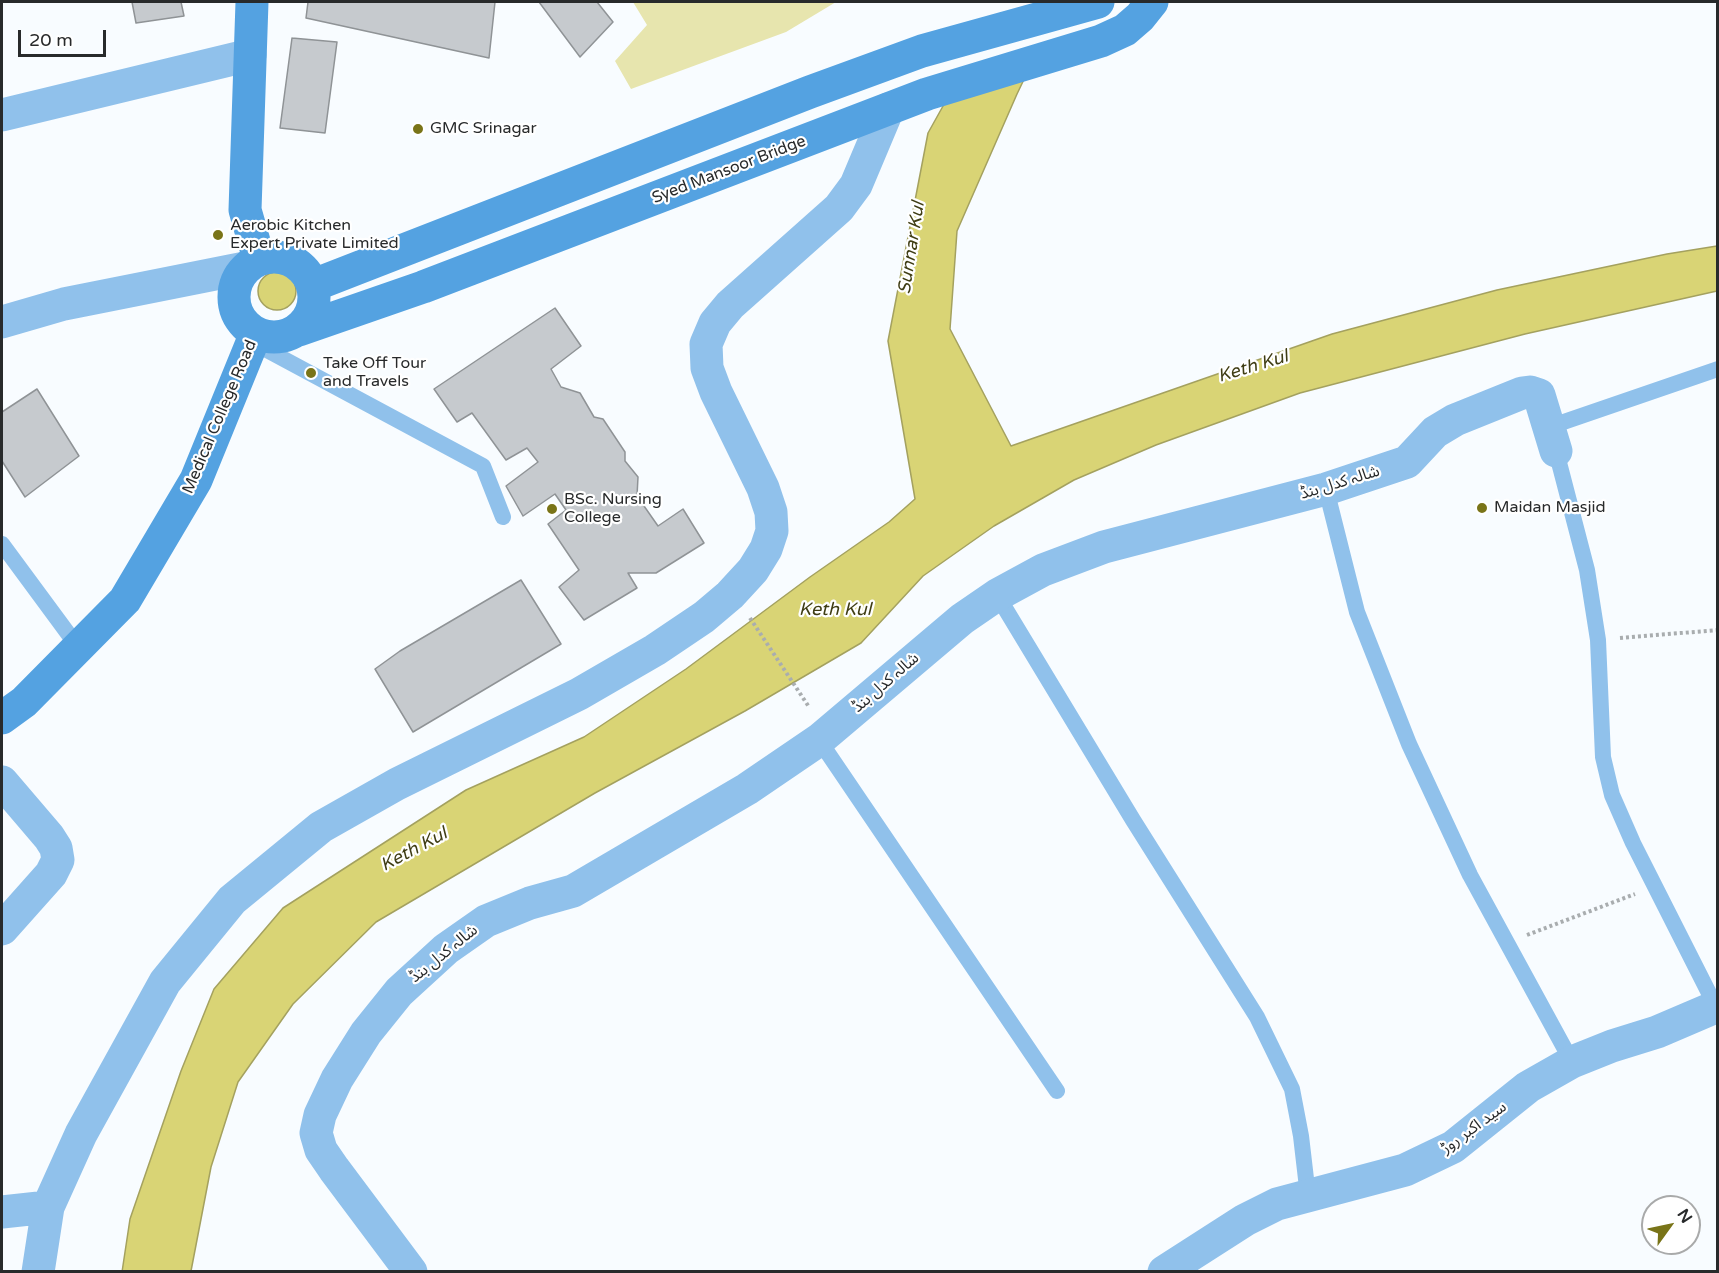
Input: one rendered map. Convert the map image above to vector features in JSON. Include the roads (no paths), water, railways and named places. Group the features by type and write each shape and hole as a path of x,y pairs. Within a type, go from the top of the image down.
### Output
{"main road":[{"path":"252,2 245,210 252,263"},
{"path":"314,285 799,96 922,51 1094,2"},
{"name":"Syed Mansoor Bridge","path":"299,330 423,287 888,108 1101,41 1125,30 1152,2"},
{"path":"276,256 293,260 306,270 314,285 315,301 310,318 299,330 284,337 254,338 237,313 234,300 236,282 252,263 276,256"},
{"name":"Medical College Road","path":"2,718 24,702 125,600 196,480 254,338"}],"street":[{"path":"2,115 250,55"},
{"path":"38,1272 48,1207 81,1134 165,982 232,900 321,827 397,784 579,694 655,650 730,595 753,570 766,549 772,531 771,512 763,488 716,392 707,368 706,344 715,323 730,305 839,208 856,185 888,108"},
{"path":"2,322 64,304 252,263"},
{"name":"شالہ کدل بنڈ","path":"411,1272 321,1150 316,1133 320,1115 337,1079 366,1033 399,992 446,949 486,921 530,903 573,891 747,789 815,726 997,595 1043,570 1104,547 1326,489 1407,462 1435,432 1455,420 1522,393 1530,392 1539,395 1552,439"},
{"path":"2,782 49,837 56,848 58,860 51,874 2,929"},
{"name":"سید اکبر روڑ","path":"1164,1272 1245,1220 1277,1204 1405,1170 1453,1147 1528,1088 1572,1062 1657,1032 1717,1006"},
{"path":"2,1212 48,1207"}],"lane":[{"path":"254,338 483,466 503,518"},
{"path":"1717,1006 1633,843 1612,795 1603,757 1598,640 1587,570 1552,439 1718,369"},
{"path":"1326,489 1357,612 1409,744 1470,875 1572,1062"},
{"path":"2,544 78,647"},
{"path":"997,595 1133,820 1257,1017 1292,1089 1301,1136 1308,1196"},
{"path":"815,726 1057,1091"}],"water":[{"name":"Keth Kul","path":"1001,2 1061,2 1017,94 957,231 950,329 1011,446 1332,334 1497,290 1667,254 1717,246 1717,291 1525,334 1300,393 1156,445 1074,480 994,526 923,576 861,643 745,711 595,793 376,922 293,1004 238,1082 211,1167 191,1271 122,1272 130,1219 181,1071 214,989 283,908 466,790 584,737 686,669 889,522 915,499 888,341 928,133"},
{"path":"277,272 284,273 290,278 295,284 295,298 290,304 284,309 277,310 270,309 264,304 259,298 258,291 259,284 264,278 270,273"}],"place":[{"name":"GMC Srinagar","path":"418,129"},
{"name":"Aerobic Kitchen Expert Private Limited","path":"218,235"},
{"name":"Take Off Tour and Travels","path":"311,373"},
{"name":"Maidan Masjid","path":"1482,508"},
{"name":"BSc. Nursing College","path":"552,509"}],"water label":[{"name":"Sunnar Kul","path":"912,248"}]}
